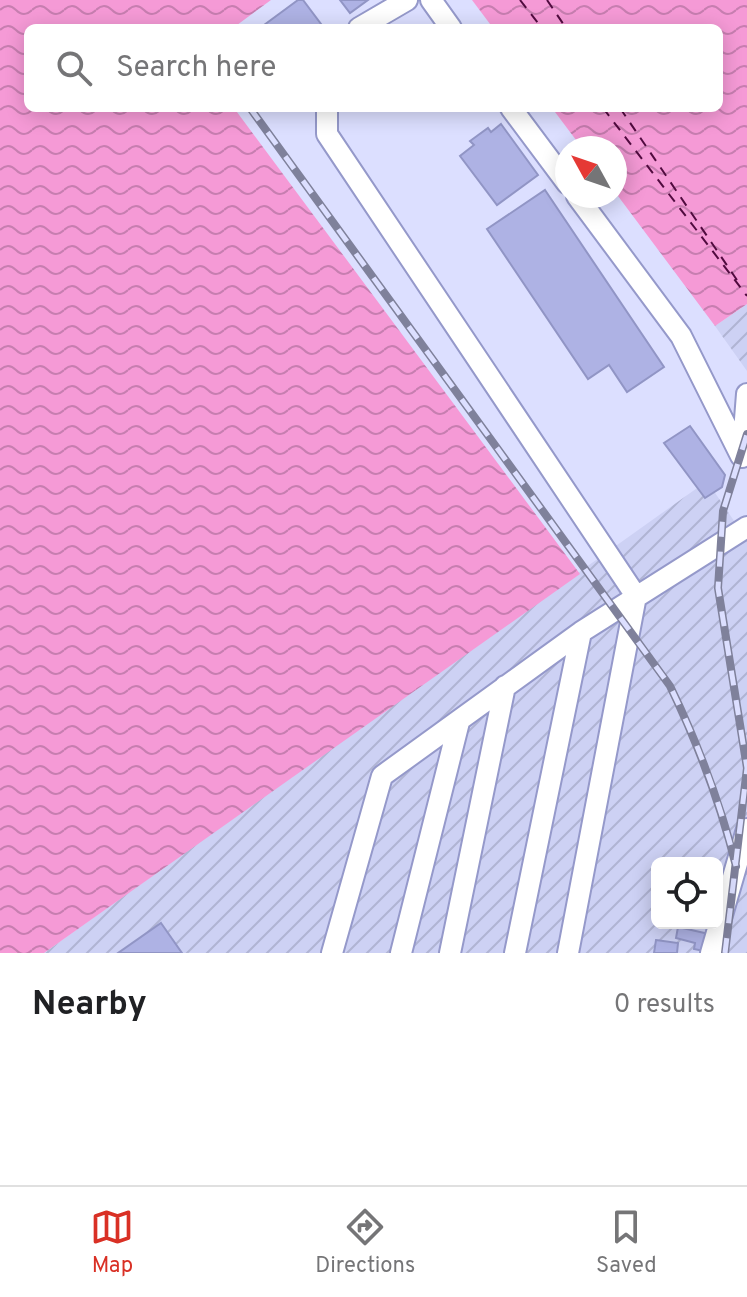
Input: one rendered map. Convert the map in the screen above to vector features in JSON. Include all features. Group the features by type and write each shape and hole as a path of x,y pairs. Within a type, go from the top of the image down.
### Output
{"lane":[{"path":"366,24 407,0"},
{"path":"431,0 448,24"},
{"path":"327,112 327,134 636,596 568,953"},
{"path":"514,112 555,167"},
{"path":"586,208 681,336 744,462"},
{"path":"744,462 747,394"},
{"path":"332,953 382,776 581,632 747,527"},
{"path":"515,953 581,632"},
{"path":"450,953 505,686"},
{"path":"401,953 459,722"},
{"path":"711,953 747,829"}],"shaded area":[{"path":"747,304 747,371 715,326"},
{"path":"707,481 747,540 747,953 44,953"}],"water":[{"path":"0,0 271,0 238,24 24,24 24,112 237,112 580,574 44,953 0,953"},
{"path":"472,0 747,0 747,304 715,326 627,208 627,136 573,136 555,112 723,112 723,24 490,24"}],"building":[{"path":"298,0 303,0 321,24 265,24"},
{"path":"340,0 368,0 350,13"},
{"path":"501,124 538,175 497,205 460,156 474,145 470,141 488,128 491,132"},
{"path":"545,190 664,367 627,392 609,365 588,379 487,229"},
{"path":"690,426 725,475 722,487 705,498 664,443"},
{"path":"161,923 182,953 118,953"},
{"path":"678,929 709,934 704,951 694,949 695,943 676,938"},
{"path":"656,940 678,943 677,953 654,953"}],"ferry route":[{"path":"520,0 539,24"},
{"path":"547,0 563,24"},
{"path":"606,112 747,296"},
{"path":"623,112 739,283"}],"railway":[{"path":"253,112 670,686 708,774 736,866"},
{"path":"725,953 747,768 718,588 723,511 747,434"}]}
